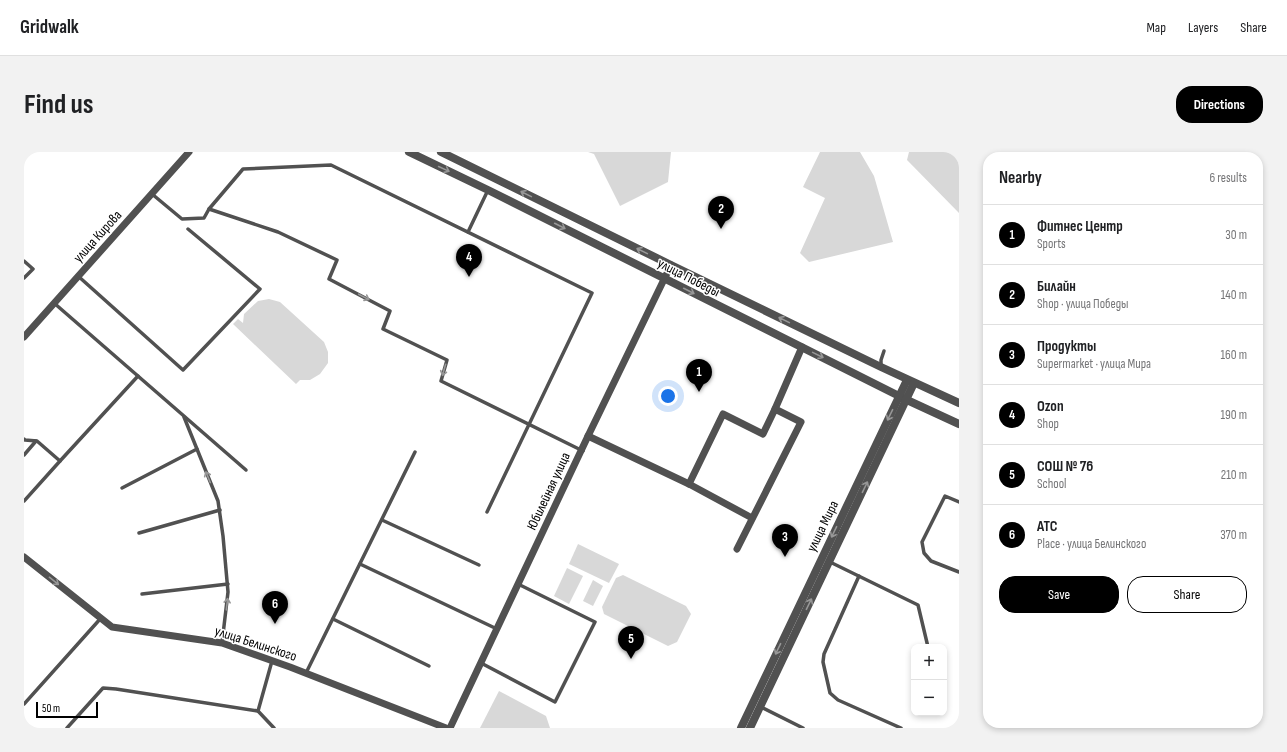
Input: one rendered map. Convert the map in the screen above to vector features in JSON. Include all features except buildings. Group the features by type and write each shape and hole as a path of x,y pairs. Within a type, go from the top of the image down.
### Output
{"street":[{"name":"улица Кирова","path":"24,337 189,152"},
{"name":"улица Победы","path":"408,152 488,190 903,398 959,424"},
{"name":"улица Победы","path":"442,152 881,367 959,403"},
{"name":"Юбилейная улица","path":"450,728 588,436 671,265"},
{"path":"689,484 723,414 763,434 802,347"},
{"name":"улица Мира","path":"750,728 826,559 911,381"},
{"path":"737,549 801,422 775,409"},
{"path":"588,436 689,484 752,518"},
{"name":"улица Белинского","path":"24,557 112,627 222,643 272,660 446,728"},
{"name":"улица Мира","path":"741,728 752,703 826,559"}],"lane":[{"path":"152,194 182,219 204,218 209,209 243,169 331,165 592,293 487,512"},
{"path":"468,232 488,190"},
{"path":"209,209 278,232 337,260 329,279 390,311 383,329 447,360 441,381 582,451"},
{"path":"78,276 183,370 260,289 188,229"},
{"path":"24,261 33,269 24,278"},
{"path":"54,303 246,470"},
{"path":"881,367 881,360 884,351"},
{"path":"24,501 138,376"},
{"path":"184,416 218,501 220,510 228,584 222,643"},
{"path":"24,439 36,441 60,461"},
{"path":"24,455 36,441"},
{"path":"122,488 197,449"},
{"path":"306,673 415,452"},
{"path":"959,502 945,496 922,542 924,553 931,561 959,572"},
{"path":"139,533 220,510"},
{"path":"382,520 479,565"},
{"path":"826,559 918,604 927,644"},
{"path":"360,564 497,629"},
{"path":"859,576 824,654 822,662 830,693 838,700 901,728"},
{"path":"142,594 228,584"},
{"path":"481,663 555,702 595,622 518,584"},
{"path":"24,704 101,618"},
{"path":"332,619 429,666"},
{"path":"258,710 272,660"},
{"path":"67,728 103,688 258,710 274,728"},
{"path":"752,703 803,728"}],"shaded area":[{"path":"588,152 671,152 668,182 620,206 594,154"},
{"path":"820,152 860,152 874,176 893,242 809,262 800,253 825,198 803,187"},
{"path":"909,152 959,152 959,213 907,160"},
{"path":"269,299 280,302 324,342 328,352 328,363 320,374 310,380 300,380 296,384 233,324 238,319 243,323 244,314 258,301"},
{"path":"578,544 619,564 609,583 569,564"},
{"path":"567,568 583,576 569,604 554,596"},
{"path":"623,575 686,606 691,614 677,642 668,646 604,614 602,607 616,578"},
{"path":"593,580 603,586 593,606 583,601"},
{"path":"499,691 546,716 550,728 480,728"}],"place":[{"name":"Билайн","path":"721,229"},
{"name":"Ozon","path":"469,277"},
{"name":"Фитнес Центр","path":"699,392"},
{"name":"Продукты","path":"785,557"},
{"name":"АТС","path":"275,624"},
{"name":"СОШ № 76","path":"631,659"}]}
